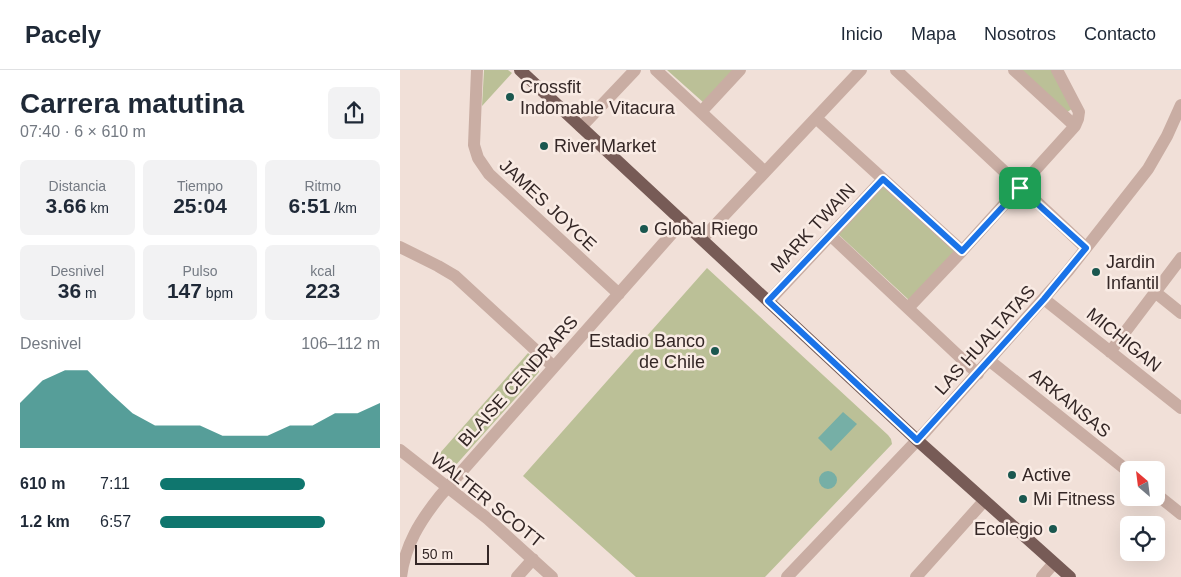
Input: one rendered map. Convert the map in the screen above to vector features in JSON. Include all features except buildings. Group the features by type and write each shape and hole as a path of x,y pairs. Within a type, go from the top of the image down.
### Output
{"main road":[{"path":"520,70 917,440 1070,577"}],"street":[{"name":"JAMES JOYCE","path":"477,70 474,146 481,164 489,174 619,294"},
{"path":"581,127 635,70"},
{"path":"656,70 765,172"},
{"path":"701,112 740,70"},
{"path":"702,239 861,70"},
{"path":"896,70 1086,248"},
{"path":"1014,70 1075,126"},
{"path":"908,308 1075,126 1079,112 1057,70"},
{"name":"LAS HUALTATAS","path":"787,577 917,440 1044,299 1148,169 1167,136 1181,105"},
{"path":"816,118 962,251"},
{"name":"MARK TWAIN","path":"768,301 883,179"},
{"name":"BLAISE CENDRARS","path":"401,577 406,552 417,527 447,487 683,222"},
{"path":"830,235 978,374"},
{"path":"400,247 455,276 554,367"},
{"path":"1110,352 1181,258"},
{"path":"1155,292 1181,313"},
{"name":"MICHIGAN","path":"1044,299 1181,408"},
{"name":"ARKANSAS","path":"990,361 1120,465"},
{"name":"WALTER SCOTT","path":"400,450 488,518 552,577"},
{"path":"916,577 984,501"},
{"path":"1165,501 1181,514"},
{"path":"516,577 533,559"},
{"path":"1042,577 1054,563"}],"green space":[{"path":"484,70 508,70 512,73 482,106"},
{"path":"667,70 734,70 704,103"},
{"path":"1020,70 1052,70 1073,108 1066,113"},
{"path":"885,184 957,251 910,301 838,234"},
{"name":"Estadio Banco de Chile","path":"707,268 888,435 892,444 765,577 636,577 523,476"},
{"path":"528,353 539,363 539,372 454,467 441,470 433,461"}],"water":[{"path":"843,412 857,424 831,451 818,438"},
{"path":"828,471 834,474 837,480 834,486 828,489 822,486 819,480 822,474"}],"place":[{"name":"Crossfit Indomable Vitacura","path":"510,97"},
{"name":"River Market","path":"544,146"},
{"name":"Global Riego","path":"644,229"},
{"name":"Jardin Infantil","path":"1096,272"},
{"name":"Estadio Banco de Chile","path":"715,351"},
{"name":"Active","path":"1012,475"},
{"name":"Mi Fitness","path":"1023,499"},
{"name":"Ecolegio","path":"1053,529"}],"route":[{"path":"883,179 962,251 1020,188 1086,248 978,374 917,440 768,301 883,179"}]}
